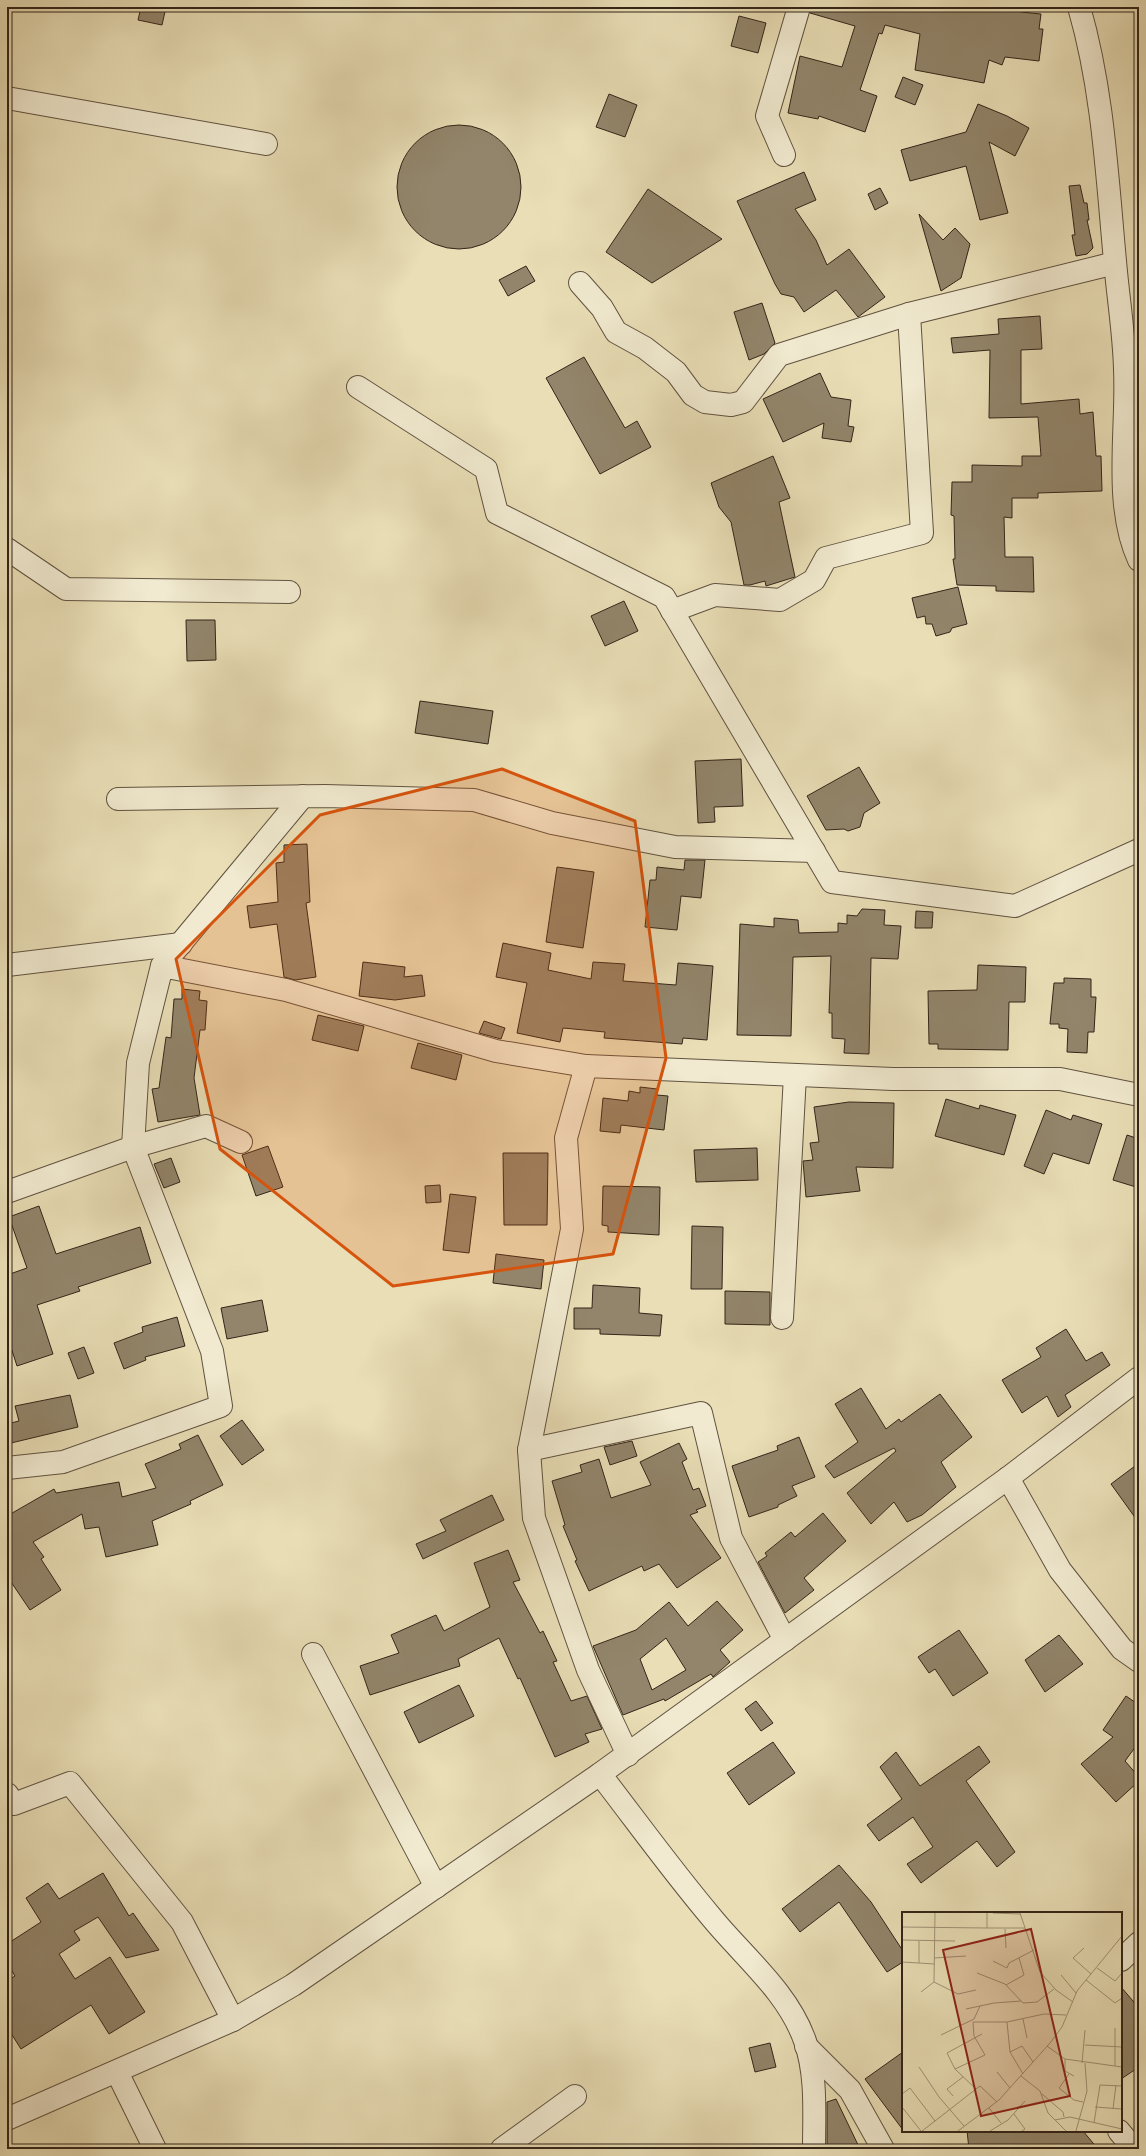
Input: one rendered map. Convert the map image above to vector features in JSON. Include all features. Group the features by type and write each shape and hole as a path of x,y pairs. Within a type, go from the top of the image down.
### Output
{"street":[{"path":"784,155 767,116 799,7"},
{"path":"1080,7 1091,47 1100,97 1124,347 1127,399 1124,458 1126,508 1134,549 1139,560"},
{"path":"7,98 266,144"},
{"path":"580,283 602,308 616,332 645,348 676,372 694,395 705,402 716,405 731,406 743,402 778,355 909,314 1115,263"},
{"path":"672,611 715,595 780,600 814,580 826,558 922,533 909,314"},
{"path":"358,388 486,469 497,514 664,597 832,882 1016,906 1139,850"},
{"path":"7,549 66,589 289,592"},
{"path":"118,799 303,796 474,800 552,823 675,847 814,851"},
{"path":"7,1468 63,1462 221,1406 212,1351 133,1147 138,1063 162,966 303,796"},
{"path":"7,965 181,944"},
{"path":"162,966 286,990 496,1051 586,1066 893,1079 1060,1079 1139,1095"},
{"path":"586,1066 566,1138 572,1229 529,1450 534,1518 588,1670 628,1755"},
{"path":"782,1318 795,1075"},
{"path":"7,1192 133,1147 206,1126 241,1142"},
{"path":"7,2119 233,2020 293,1985 628,1755 1008,1478 1139,1378"},
{"path":"529,1450 700,1412 731,1538 785,1640"},
{"path":"1008,1478 1060,1570 1122,1649 1139,1660"},
{"path":"313,1654 436,1886"},
{"path":"600,1774 712,1918 778,1992 795,2017 806,2046 814,2087 814,2149"},
{"path":"9,1802 70,1783 182,1922 233,2020"},
{"path":"1122,1959 1139,1943"},
{"path":"806,2046 850,2090 883,2149"},
{"path":"117,2072 155,2149"},
{"path":"502,2149 575,2096"},
{"path":"1120,2132 1134,2149"}],"highlighted area":[{"path":"502,769 635,821 666,1058 613,1254 393,1286 220,1149 176,959 320,815"}],"building":[{"path":"141,7 166,7 162,25 138,20"},
{"path":"811,7 1024,7 1021,12 1041,14 1039,29 1043,29 1039,61 1005,57 1002,65 989,60 984,83 915,70 920,34 885,25 882,34 879,33 860,90 877,96 865,132 819,116 818,119 788,113 800,56 842,67 855,26 810,13"},
{"path":"739,16 766,23 758,53 731,46"},
{"path":"903,77 923,85 915,105 895,97"},
{"path":"609,94 637,105 625,137 596,127"},
{"path":"978,104 1007,116 1029,128 1015,156 989,142 1008,213 980,220 966,166 910,181 901,150 966,132"},
{"path":"465,125 483,129 494,135 507,147 517,163 521,187 517,211 511,222 499,235 477,247 453,249 435,245 424,239 411,227 399,205 397,181 401,163 407,152 419,139 441,127"},
{"path":"804,172 816,200 795,209 816,240 827,265 849,249 885,297 858,317 836,290 804,312 794,297 781,294 737,201"},
{"path":"1080,185 1084,203 1087,203 1089,220 1087,220 1093,248 1087,254 1076,256 1072,235 1075,235 1069,186"},
{"path":"880,188 888,203 875,210 868,194"},
{"path":"648,189 722,239 652,283 606,252"},
{"path":"919,214 943,240 955,228 970,244 961,278 941,291"},
{"path":"526,266 535,281 508,296 499,280"},
{"path":"762,303 775,343 764,354 749,360 734,312"},
{"path":"1040,316 1042,349 1021,350 1021,404 1079,399 1080,414 1093,412 1096,456 1101,456 1102,491 1038,493 1038,498 1012,498 1012,518 1004,517 1005,557 1033,557 1034,592 996,591 996,586 957,585 953,559 955,559 954,516 951,515 952,482 972,482 972,465 1022,466 1022,456 1041,456 1038,417 989,418 990,350 953,353 951,338 999,334 998,319"},
{"path":"584,357 625,428 637,421 651,447 600,474 546,378"},
{"path":"820,373 831,397 851,400 848,426 854,427 851,442 822,438 824,423 783,442 763,399"},
{"path":"773,456 790,498 779,502 795,577 766,586 765,581 744,585 731,522 719,507 711,483"},
{"path":"958,587 967,624 952,628 950,632 936,636 932,624 926,624 925,616 917,618 912,598"},
{"path":"624,601 638,631 605,646 591,616"},
{"path":"186,620 215,620 216,660 187,661"},
{"path":"420,701 493,711 488,744 415,733"},
{"path":"741,759 743,806 714,807 715,822 698,823 695,761"},
{"path":"859,767 880,803 864,813 860,827 848,831 844,829 826,830 807,796"},
{"path":"307,844 310,902 306,903 316,977 295,980 284,977 277,924 250,928 247,906 278,902 276,863 284,862 284,845"},
{"path":"685,860 705,860 701,898 681,896 677,930 645,927 650,880 656,880 657,867 684,870"},
{"path":"557,867 594,872 583,948 546,942"},
{"path":"862,909 885,910 884,925 901,926 898,959 871,958 869,1054 844,1053 845,1039 832,1038 832,1013 829,1013 831,956 793,957 791,1036 737,1035 740,924 774,927 774,918 798,920 799,933 838,932 838,923 847,924 847,915 857,916"},
{"path":"916,911 933,912 932,928 915,928"},
{"path":"503,943 551,953 548,970 591,979 593,962 625,964 623,981 676,985 678,963 713,966 707,1040 683,1038 682,1044 604,1038 605,1032 563,1028 560,1042 517,1033 527,983 496,977"},
{"path":"363,962 405,967 404,977 422,975 425,996 395,1000 359,996"},
{"path":"978,965 1026,967 1025,1002 1009,1002 1008,1050 938,1049 938,1044 929,1044 928,991 977,990"},
{"path":"1064,978 1091,979 1091,997 1096,997 1094,1032 1088,1032 1087,1053 1067,1052 1068,1029 1059,1028 1059,1024 1050,1024 1054,983 1064,983"},
{"path":"182,989 200,991 199,1000 207,1001 205,1030 200,1030 194,1078 200,1115 158,1122 152,1089 159,1088 166,1037 171,1038 174,999 182,999"},
{"path":"318,1015 364,1026 358,1051 312,1040"},
{"path":"484,1021 505,1028 501,1039 479,1033"},
{"path":"418,1043 462,1055 456,1080 411,1068"},
{"path":"640,1087 657,1089 657,1095 668,1096 664,1130 621,1125 620,1133 600,1131 603,1098 628,1101 629,1091 640,1093"},
{"path":"946,1099 979,1109 980,1105 1016,1115 1004,1155 935,1136"},
{"path":"849,1102 894,1103 893,1168 856,1167 860,1191 806,1197 803,1161 813,1160 810,1143 819,1142 814,1107"},
{"path":"1046,1110 1071,1120 1073,1115 1102,1124 1089,1164 1053,1153 1044,1174 1024,1166"},
{"path":"1127,1135 1139,1139 1139,1177 1136,1187 1113,1180"},
{"path":"268,1146 283,1187 256,1196 242,1155"},
{"path":"757,1148 758,1180 696,1182 694,1150"},
{"path":"503,1153 548,1153 547,1225 504,1225"},
{"path":"171,1158 180,1182 164,1188 154,1164"},
{"path":"440,1185 441,1202 426,1203 425,1186"},
{"path":"603,1186 660,1187 659,1235 608,1232 608,1226 602,1225"},
{"path":"450,1194 476,1197 469,1253 443,1250"},
{"path":"39,1206 56,1254 140,1227 151,1263 78,1287 80,1291 37,1305 53,1354 17,1366 7,1335 7,1275 27,1268 9,1217"},
{"path":"692,1226 723,1227 722,1289 691,1289"},
{"path":"496,1254 544,1260 541,1289 493,1283"},
{"path":"593,1285 640,1288 639,1313 662,1315 660,1336 600,1334 600,1329 574,1329 574,1308 592,1308"},
{"path":"725,1291 770,1292 770,1325 725,1324"},
{"path":"262,1300 268,1331 227,1339 221,1308"},
{"path":"177,1317 185,1346 145,1357 146,1360 124,1369 114,1343 143,1332 142,1327"},
{"path":"1066,1329 1086,1361 1102,1352 1110,1365 1065,1395 1071,1407 1058,1417 1047,1396 1022,1413 1002,1380 1041,1357 1036,1348"},
{"path":"84,1347 94,1373 78,1379 68,1353"},
{"path":"861,1388 886,1429 899,1419 901,1422 940,1394 972,1437 941,1462 956,1487 922,1515 907,1522 894,1502 871,1524 847,1493 896,1451 894,1448 834,1478 825,1466 858,1442 835,1404"},
{"path":"70,1395 78,1427 11,1443 7,1424 19,1421 15,1406"},
{"path":"242,1420 264,1450 242,1465 220,1436"},
{"path":"198,1435 223,1485 190,1501 191,1504 152,1521 158,1545 106,1557 99,1527 85,1529 82,1514 33,1542 44,1557 41,1559 61,1590 30,1610 7,1576 7,1516 54,1489 56,1493 119,1482 122,1497 156,1488 145,1464 181,1449 179,1444"},
{"path":"799,1437 815,1477 792,1486 797,1496 778,1505 778,1507 749,1517 732,1466 778,1450 777,1446"},
{"path":"632,1441 637,1456 610,1465 604,1447"},
{"path":"679,1443 687,1459 682,1462 693,1490 699,1488 706,1506 696,1510 698,1512 690,1515 721,1558 677,1588 659,1564 644,1571 642,1566 589,1591 575,1561 577,1560 563,1526 565,1525 552,1481 582,1472 580,1465 599,1459 611,1498 651,1485 640,1462"},
{"path":"1139,1463 1139,1523 1111,1484"},
{"path":"492,1495 504,1520 423,1559 416,1544 446,1531 440,1520"},
{"path":"823,1513 846,1541 804,1578 814,1590 785,1613 758,1562 767,1556 765,1553 791,1532 795,1537"},
{"path":"508,1550 520,1580 513,1582 540,1633 543,1631 557,1661 553,1662 571,1701 587,1696 602,1729 585,1734 589,1742 555,1757 520,1678 518,1679 499,1638 458,1659 460,1666 370,1695 360,1666 399,1653 391,1635 436,1615 444,1631 490,1607 474,1563"},
{"path":"717,1601 743,1630 720,1650 730,1662 713,1677 711,1674 665,1701 664,1699 623,1715 593,1646 636,1630 669,1602 688,1626","holes":["666,1638 686,1670 652,1690 640,1659"]},
{"path":"959,1630 988,1673 953,1696 935,1669 929,1673 918,1657"},
{"path":"1059,1635 1083,1664 1045,1692 1025,1660"},
{"path":"459,1685 474,1716 419,1743 404,1712"},
{"path":"1126,1696 1139,1705 1139,1742 1125,1761 1139,1777 1139,1781 1116,1802 1081,1764 1113,1737 1103,1730"},
{"path":"756,1701 773,1723 761,1731 745,1709"},
{"path":"773,1742 795,1773 749,1805 727,1773"},
{"path":"979,1746 990,1762 966,1781 1015,1852 997,1867 977,1841 921,1883 907,1864 933,1847 913,1817 879,1841 867,1825 902,1799 880,1767 896,1752 920,1786"},
{"path":"839,1865 871,1902 902,1949 902,1963 887,1972 839,1902 800,1932 782,1909"},
{"path":"103,1873 129,1916 133,1913 159,1950 126,1958 98,1917 74,1931 80,1940 59,1954 75,1979 110,1957 145,2012 109,2034 91,2005 21,2049 7,2027 7,1981 15,1976 7,1963 7,1944 41,1922 26,1898 48,1883 59,1899"},
{"path":"1122,1988 1139,2008 1139,2067 1122,2078"},
{"path":"770,2043 776,2067 755,2072 749,2048"},
{"path":"902,2053 902,2129 865,2079"},
{"path":"836,2099 860,2149 828,2149 827,2102"},
{"path":"967,2132 1084,2132 1098,2149 969,2149"}]}
